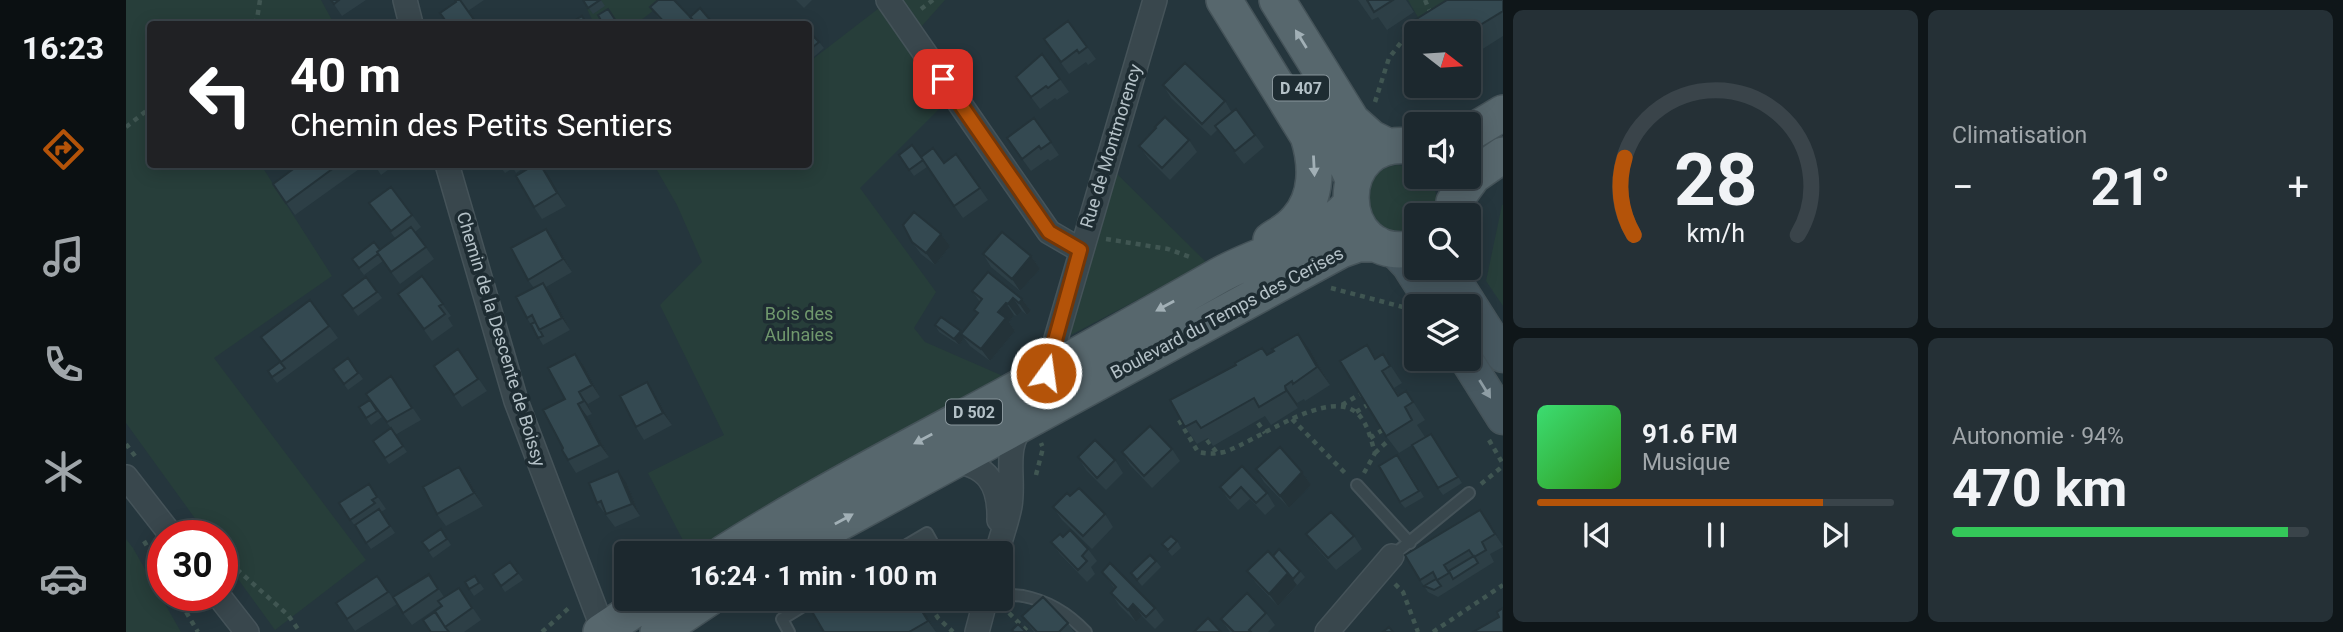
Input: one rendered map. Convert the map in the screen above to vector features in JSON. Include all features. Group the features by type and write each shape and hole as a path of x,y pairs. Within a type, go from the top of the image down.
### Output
{"main road":[{"path":"1224,0 1308,136 1314,153 1315,168 1315,181 1309,201 1297,221 1225,272"},
{"name":"D 407","path":"1244,0 1337,144 1351,192 1356,223 1369,238 1395,247"},
{"name":"D 407","path":"1277,0 1352,121 1371,138 1402,147"},
{"path":"1481,126 1503,113"},
{"name":"D 407","path":"1351,192 1367,159 1402,147"},
{"path":"1452,198 1473,176 1503,155"},
{"name":"Boulevard du Temps des Cerises","path":"745,541 861,473 1225,272 1319,231 1337,218 1351,192"},
{"name":"Boulevard du Temps des Cerises","path":"806,541 1341,250 1358,244 1395,247"},
{"path":"603,631 633,611"},
{"path":"659,632 690,611"}],"street":[{"path":"405,0 410,21"},
{"path":"888,0 1049,232 1082,244"},
{"name":"Rue de Montmorency","path":"1046,373 1155,0"},
{"name":"Chemin de la Descente de Boissy","path":"448,168 516,401 603,631"},
{"name":"D 407","path":"1395,247 1426,294"},
{"path":"1455,280 1503,356"},
{"path":"1474,371 1503,418"},
{"path":"1000,541 1010,503 1011,445 1018,429 1026,421"},
{"path":"951,461 967,462 982,470 991,479 998,499 998,541"},
{"path":"126,477 160,520"},
{"path":"1327,632 1394,556"},
{"path":"231,611 247,632"},
{"path":"977,632 990,611"}],"lane":[{"path":"1357,485 1394,556 1469,493"},
{"path":"913,541 927,533 931,541"},
{"path":"1013,595 1051,605 1074,620 1086,632"},
{"path":"789,632 782,619 795,611"}],"path":[{"path":"256,21 260,0"},
{"path":"1425,0 1430,12"},
{"path":"1424,18 1438,6"},
{"path":"1372,113 1389,58 1404,40"},
{"path":"126,127 147,110"},
{"path":"1082,244 1119,240 1168,249 1194,258"},
{"path":"1180,421 1198,453 1217,453 1227,451 1292,419 1329,406 1341,405 1362,393"},
{"path":"1356,412 1369,404"},
{"path":"1341,405 1356,412 1365,422 1375,453"},
{"path":"1292,419 1357,485 1375,453 1390,439"},
{"path":"1258,423 1265,433"},
{"path":"1370,439 1384,429"},
{"path":"1207,440 1217,453"},
{"path":"1469,493 1503,466"},
{"path":"138,530 147,545"},
{"path":"1394,556 1403,592 1418,632"},
{"path":"238,570 288,615 300,632"},
{"path":"1433,632 1503,585"},
{"path":"542,632 563,612 589,595"},
{"path":"186,611 198,632"},
{"path":"932,611 953,632"},
{"path":"1007,611 1024,630"}],"green space":[{"path":"126,0 321,0 332,21 147,21 147,168 263,168 332,276 214,358 366,560 275,630 238,579 238,520 196,520 126,423"},
{"path":"583,0 667,0 640,21 593,21"},
{"path":"888,0 945,0 913,36"},
{"path":"1408,0 1484,0 1448,21 1420,21"},
{"name":"Bois des Aulnaies","path":"883,5 948,100 860,188 936,292 914,328 925,342 1003,376 709,541 683,541 648,473 724,435 660,305 702,262 677,205 656,168 812,168 812,60"},
{"path":"1397,165 1404,166 1404,189 1435,189 1435,203 1404,203 1404,232 1385,229 1375,219 1369,207 1368,193 1372,180 1382,170"},
{"path":"1111,168 1207,263 1071,335 1069,328"},
{"path":"1503,205 1503,306 1486,281"},
{"path":"126,539 147,572 147,611 169,611 181,632 126,632"}],"building":[{"path":"455,0 460,0 475,21 446,21 440,13 456,2"},
{"path":"583,0 600,0 588,8"},
{"path":"658,0 674,0 694,21 663,21 650,7"},
{"path":"1367,0 1393,0 1374,12"},
{"path":"1447,0 1503,0 1503,11 1481,24 1481,21 1413,21"},
{"path":"700,8 711,21 694,21 690,17"},
{"path":"608,9 616,21 601,21 598,15"},
{"path":"1068,21 1087,47 1079,53 1077,50 1061,62 1044,39"},
{"path":"812,35 819,42 812,48"},
{"path":"1042,54 1060,79 1031,97 1016,77"},
{"path":"1185,63 1225,101 1202,124 1163,85"},
{"path":"1236,109 1255,135 1235,151 1215,126"},
{"path":"1165,117 1189,140 1162,168 1139,146"},
{"path":"1034,118 1051,142 1041,149 1039,146 1022,159 1007,138"},
{"path":"912,145 923,160 909,170 899,155"},
{"path":"933,148 944,163 956,154 980,188 954,206 921,157"},
{"path":"295,168 334,168 286,203 273,184"},
{"path":"529,168 542,168 557,193 534,207 516,176"},
{"path":"391,187 412,215 391,231 369,203"},
{"path":"914,212 941,234 926,253 912,242 903,225"},
{"path":"411,227 426,247 391,272 377,252"},
{"path":"546,229 563,259 528,280 511,248"},
{"path":"1002,232 1031,256 1012,279 983,254"},
{"path":"374,242 380,250 378,254 359,268 352,259"},
{"path":"988,272 1022,299 1019,303 1013,298 998,312 1006,318 981,349 961,334 978,313 974,310 982,299 972,291"},
{"path":"422,276 443,304 439,306 445,314 424,329 398,294"},
{"path":"366,277 377,292 353,309 342,295"},
{"path":"543,283 562,318 539,330 532,315 527,318 516,297"},
{"path":"310,300 329,326 281,362 261,337"},
{"path":"941,317 961,331 954,339 935,325"},
{"path":"535,322 543,336 538,338 531,324"},
{"path":"1298,334 1317,367 1293,384 1292,381 1285,386 1286,391 1259,407 1254,398 1201,428 1196,421 1185,427 1170,400 1262,348 1267,355 1274,351 1272,349"},
{"path":"1367,345 1375,359 1383,354 1390,366 1382,371 1398,396 1406,391 1413,402 1405,407 1412,420 1386,436 1340,361"},
{"path":"458,349 478,379 454,395 434,366"},
{"path":"575,354 592,385 579,392 584,401 578,404 600,445 568,460 543,410 565,399 548,368"},
{"path":"348,358 358,373 344,384 333,369"},
{"path":"280,362 285,368 272,377 268,371"},
{"path":"391,376 412,408 387,422 366,394"},
{"path":"647,382 663,413 636,427 620,396"},
{"path":"370,400 377,411 366,418 359,407"},
{"path":"1150,426 1172,449 1144,476 1122,452"},
{"path":"391,428 403,446 385,458 373,441"},
{"path":"1431,434 1458,477 1438,488 1412,445"},
{"path":"1095,440 1115,460 1097,478 1078,457"},
{"path":"1280,447 1302,472 1280,496 1256,469"},
{"path":"1397,455 1419,491 1400,502 1379,466"},
{"path":"1242,466 1267,493 1256,503 1241,487 1230,498 1220,487"},
{"path":"459,467 474,493 437,514 423,487"},
{"path":"618,471 632,504 606,514 601,501 597,503 589,483"},
{"path":"369,484 377,497 372,500 375,503 350,520 339,503"},
{"path":"1079,488 1105,514 1083,536 1053,507 1067,493 1070,496"},
{"path":"379,509 390,526 366,543 355,525"},
{"path":"1480,510 1495,534 1482,542 1486,550 1474,557 1469,550 1444,565 1449,573 1437,580 1433,572 1420,580 1405,555"},
{"path":"1331,512 1354,536 1328,558 1306,534"},
{"path":"441,529 447,539 429,551 422,542"},
{"path":"1070,530 1088,549 1082,556 1087,561 1078,570 1051,542 1060,534 1063,537"},
{"path":"1171,536 1177,541 1168,550 1162,544"},
{"path":"1279,549 1300,571 1293,579 1273,556"},
{"path":"1268,551 1288,573 1269,594 1247,571"},
{"path":"1150,555 1156,561 1137,580 1131,573"},
{"path":"1474,556 1478,563 1453,579 1449,571"},
{"path":"510,562 518,573 501,586 493,574"},
{"path":"1110,563 1155,608 1146,617 1133,604 1128,610 1111,593 1116,587 1102,572"},
{"path":"429,575 438,589 403,613 393,597"},
{"path":"377,576 388,592 347,619 336,603"},
{"path":"475,576 479,583 469,589 465,582"},
{"path":"1436,579 1441,586 1434,590 1424,586"},
{"path":"459,588 472,608 445,627 435,611 442,606 438,601"},
{"path":"1247,593 1266,613 1249,630 1251,632 1234,632 1221,619"},
{"path":"1043,597 1068,623 1059,632 1037,632 1022,616"},
{"path":"1503,608 1503,632 1473,632 1499,617 1497,612"},
{"path":"812,611 922,611 928,621 909,632 824,632"},
{"path":"435,612 449,632 431,632 423,620"},
{"path":"1208,618 1221,632 1194,632"},
{"path":"1018,624 1026,632 1014,632 1012,630"}],"route":[{"path":"943,79 1049,232 1080,250 1046,373"}]}
